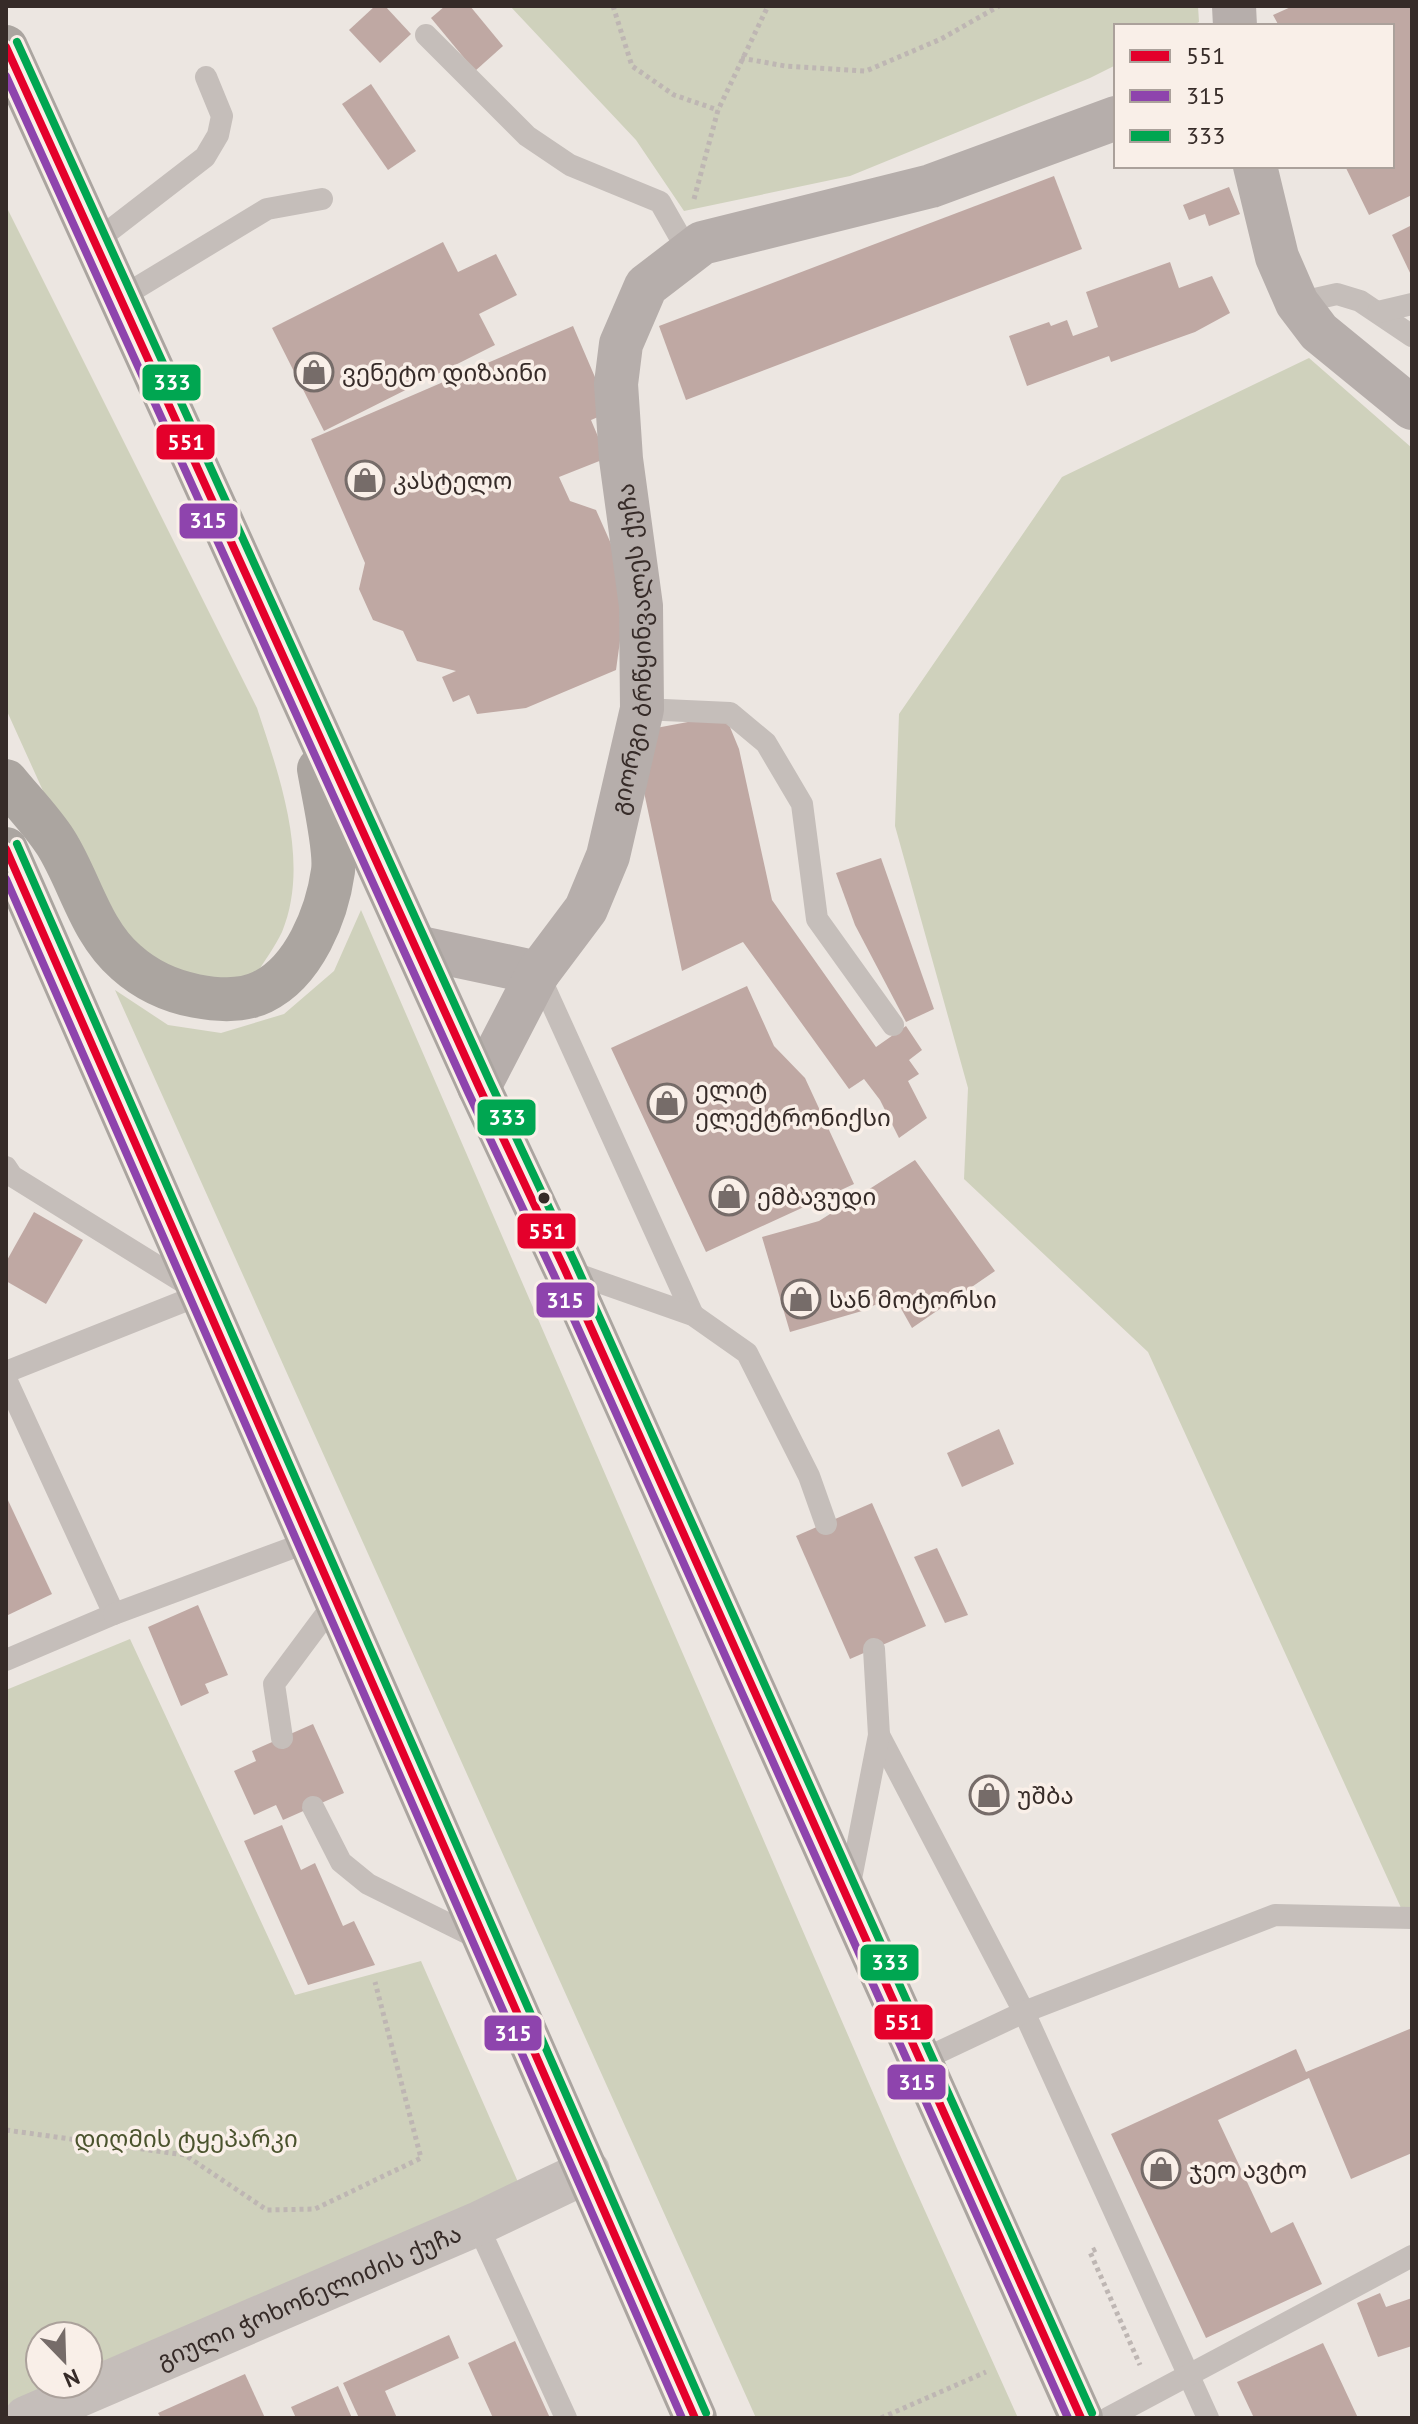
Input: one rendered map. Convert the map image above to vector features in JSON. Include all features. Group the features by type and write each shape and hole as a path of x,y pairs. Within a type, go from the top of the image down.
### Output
{"highway":[{"path":"6,47 565,1270 1081,2418"},
{"path":"6,781 55,842 100,931 125,962 155,983 182,993 235,999 262,992 287,974 305,950 323,913 334,868 311,718"},
{"path":"6,849 695,2418"}],"street":[{"name":"გიორგი ბრწყინვალეს ქუჩა","path":"479,1087 538,973 586,909 608,856 642,709 641,606 621,459 616,384 621,344 646,286 702,243 931,186 1114,119"},
{"path":"1255,168 1277,257 1297,303 1319,332 1412,408"},
{"path":"416,947 538,973"},
{"name":"გიული ჭოხონელიძის ქუჩა","path":"26,2418 477,2224 588,2171"}],"lane":[{"path":"426,35 527,136 570,165 660,202 689,253"},
{"path":"95,242 205,157 218,135 222,116 206,77"},
{"path":"120,298 267,209 322,199"},
{"path":"1297,303 1337,294 1360,301 1412,336"},
{"path":"1378,312 1412,304"},
{"path":"642,709 730,713 766,743 802,804 817,919 893,1025"},
{"path":"538,973 693,1315"},
{"path":"6,1167 12,1176 202,1294"},
{"path":"565,1270 693,1315 747,1353 809,1476 826,1524"},
{"path":"6,1372 202,1294"},
{"path":"6,1379 114,1614"},
{"path":"6,1660 114,1614 308,1542"},
{"path":"282,1738 274,1684 335,1602"},
{"path":"847,1898 879,1735 874,1649"},
{"path":"879,1735 1024,2012 1208,2418"},
{"path":"313,1807 341,1862 368,1884 488,1944"},
{"path":"920,2061 1024,2012 1275,1915 1412,1918"},
{"path":"477,2224 566,2418"},
{"path":"1108,2418 1412,2256"}],"path":[{"path":"613,6 632,66 674,95 718,110"},
{"path":"689,253 696,188 718,110 768,6"},
{"path":"741,58 785,66 866,71 941,39 999,6"},
{"path":"6,2130 185,2155 267,2210 315,2209 421,2158 375,1982"},
{"path":"1090,2252 1145,2376"},
{"path":"881,2418 986,2372"}],"green space":[{"path":"510,6 1198,6 1199,22 1196,24 1114,24 1114,66 850,176 684,211 636,140"},
{"path":"6,206 257,708 266,734 289,819 293,877 290,905 282,932 256,975 200,988 113,931 58,824 6,709"},
{"path":"1309,358 1412,448 1412,1932 1148,1352 964,1179 968,1088 895,826 899,714 1062,477"},
{"path":"361,910 899,2153 1018,2418 756,2418 115,990 168,1025 221,1033 284,1014 334,971"},
{"name":"დიღმის ტყეპარკი","path":"130,1639 295,1995 421,1961 521,2189 104,2369 104,2320 24,2320 24,2400 33,2400 6,2412 6,1690"}],"building":[{"path":"375,6 385,6 411,34 380,63 349,30"},
{"path":"445,6 470,6 503,46 475,71 431,18"},
{"path":"1293,6 1412,6 1412,195 1369,215 1346,168 1394,168 1394,24 1278,24 1273,15"},
{"path":"371,84 416,151 388,170 342,104"},
{"path":"1054,176 1082,249 686,400 659,326"},
{"path":"1229,187 1240,214 1209,226 1205,214 1189,220 1183,205"},
{"path":"1412,225 1412,277 1392,235"},
{"path":"443,242 458,272 496,254 517,295 479,314 495,345 324,431 272,328"},
{"path":"1170,262 1179,288 1212,276 1230,313 1195,332 1111,362 1109,356 1027,386 1009,336 1049,322 1051,326 1067,320 1073,336 1098,327 1086,292"},
{"path":"573,326 610,412 591,420 607,458 559,477 570,501 596,510 628,582 616,670 526,708 477,714 469,695 453,702 442,677 456,671 417,661 403,631 373,620 359,589 365,563 311,439"},
{"path":"725,715 739,749 772,900 876,1047 906,1026 922,1050 909,1060 919,1074 908,1081 927,1118 899,1138 880,1100 864,1079 849,1089 743,942 682,971 644,792 656,728"},
{"path":"881,858 934,1009 906,1022 855,925 836,873"},
{"path":"747,986 774,1046 805,1078 854,1184 706,1252 611,1048"},
{"path":"915,1160 995,1271 912,1328 894,1296 862,1311 790,1332 762,1237 819,1221"},
{"path":"34,1212 83,1240 46,1304 6,1281 6,1262"},
{"path":"999,1429 1014,1464 962,1487 947,1453"},
{"path":"6,1496 52,1594 6,1616"},
{"path":"872,1503 926,1626 850,1659 796,1536"},
{"path":"937,1548 968,1615 945,1623 914,1557"},
{"path":"198,1605 228,1675 205,1684 209,1693 181,1706 148,1627"},
{"path":"313,1724 344,1793 283,1820 276,1805 254,1815 234,1771 256,1761 252,1751"},
{"path":"282,1825 301,1870 315,1863 343,1926 354,1921 375,1965 308,1985 244,1841"},
{"path":"1412,2028 1412,2153 1351,2179 1309,2078 1218,2120 1271,2233 1293,2222 1322,2284 1206,2338 1111,2134 1296,2049 1306,2072"},
{"path":"1380,2293 1386,2307 1412,2298 1412,2346 1378,2357 1357,2303"},
{"path":"449,2335 459,2358 385,2391 397,2418 359,2418 343,2383"},
{"path":"515,2341 550,2418 493,2418 468,2363"},
{"path":"1323,2343 1358,2418 1254,2418 1237,2382"},
{"path":"245,2374 265,2418 161,2418 158,2413"},
{"path":"338,2386 352,2418 296,2418 291,2407"}],"transit line":[{"name":"333","path":"17,42 576,1265 1092,2413"},
{"name":"551","path":"6,47 565,1270 1081,2418"},
{"name":"315","path":"6,76 554,1275 1068,2418"},
{"name":"333","path":"17,844 706,2413"},
{"name":"551","path":"6,849 695,2418"},
{"name":"315","path":"6,879 682,2418"}],"place":[{"name":"ვენეტო დიზაინი","path":"314,372"},
{"name":"კასტელო","path":"365,480"},
{"name":"ელიტ ელექტრონიქსი","path":"667,1103"},
{"name":"ემბავუდი","path":"729,1196"},
{"name":"სან მოტორსი","path":"801,1299"},
{"name":"უშბა","path":"989,1795"},
{"name":"ჯეო ავტო","path":"1161,2169"}]}
